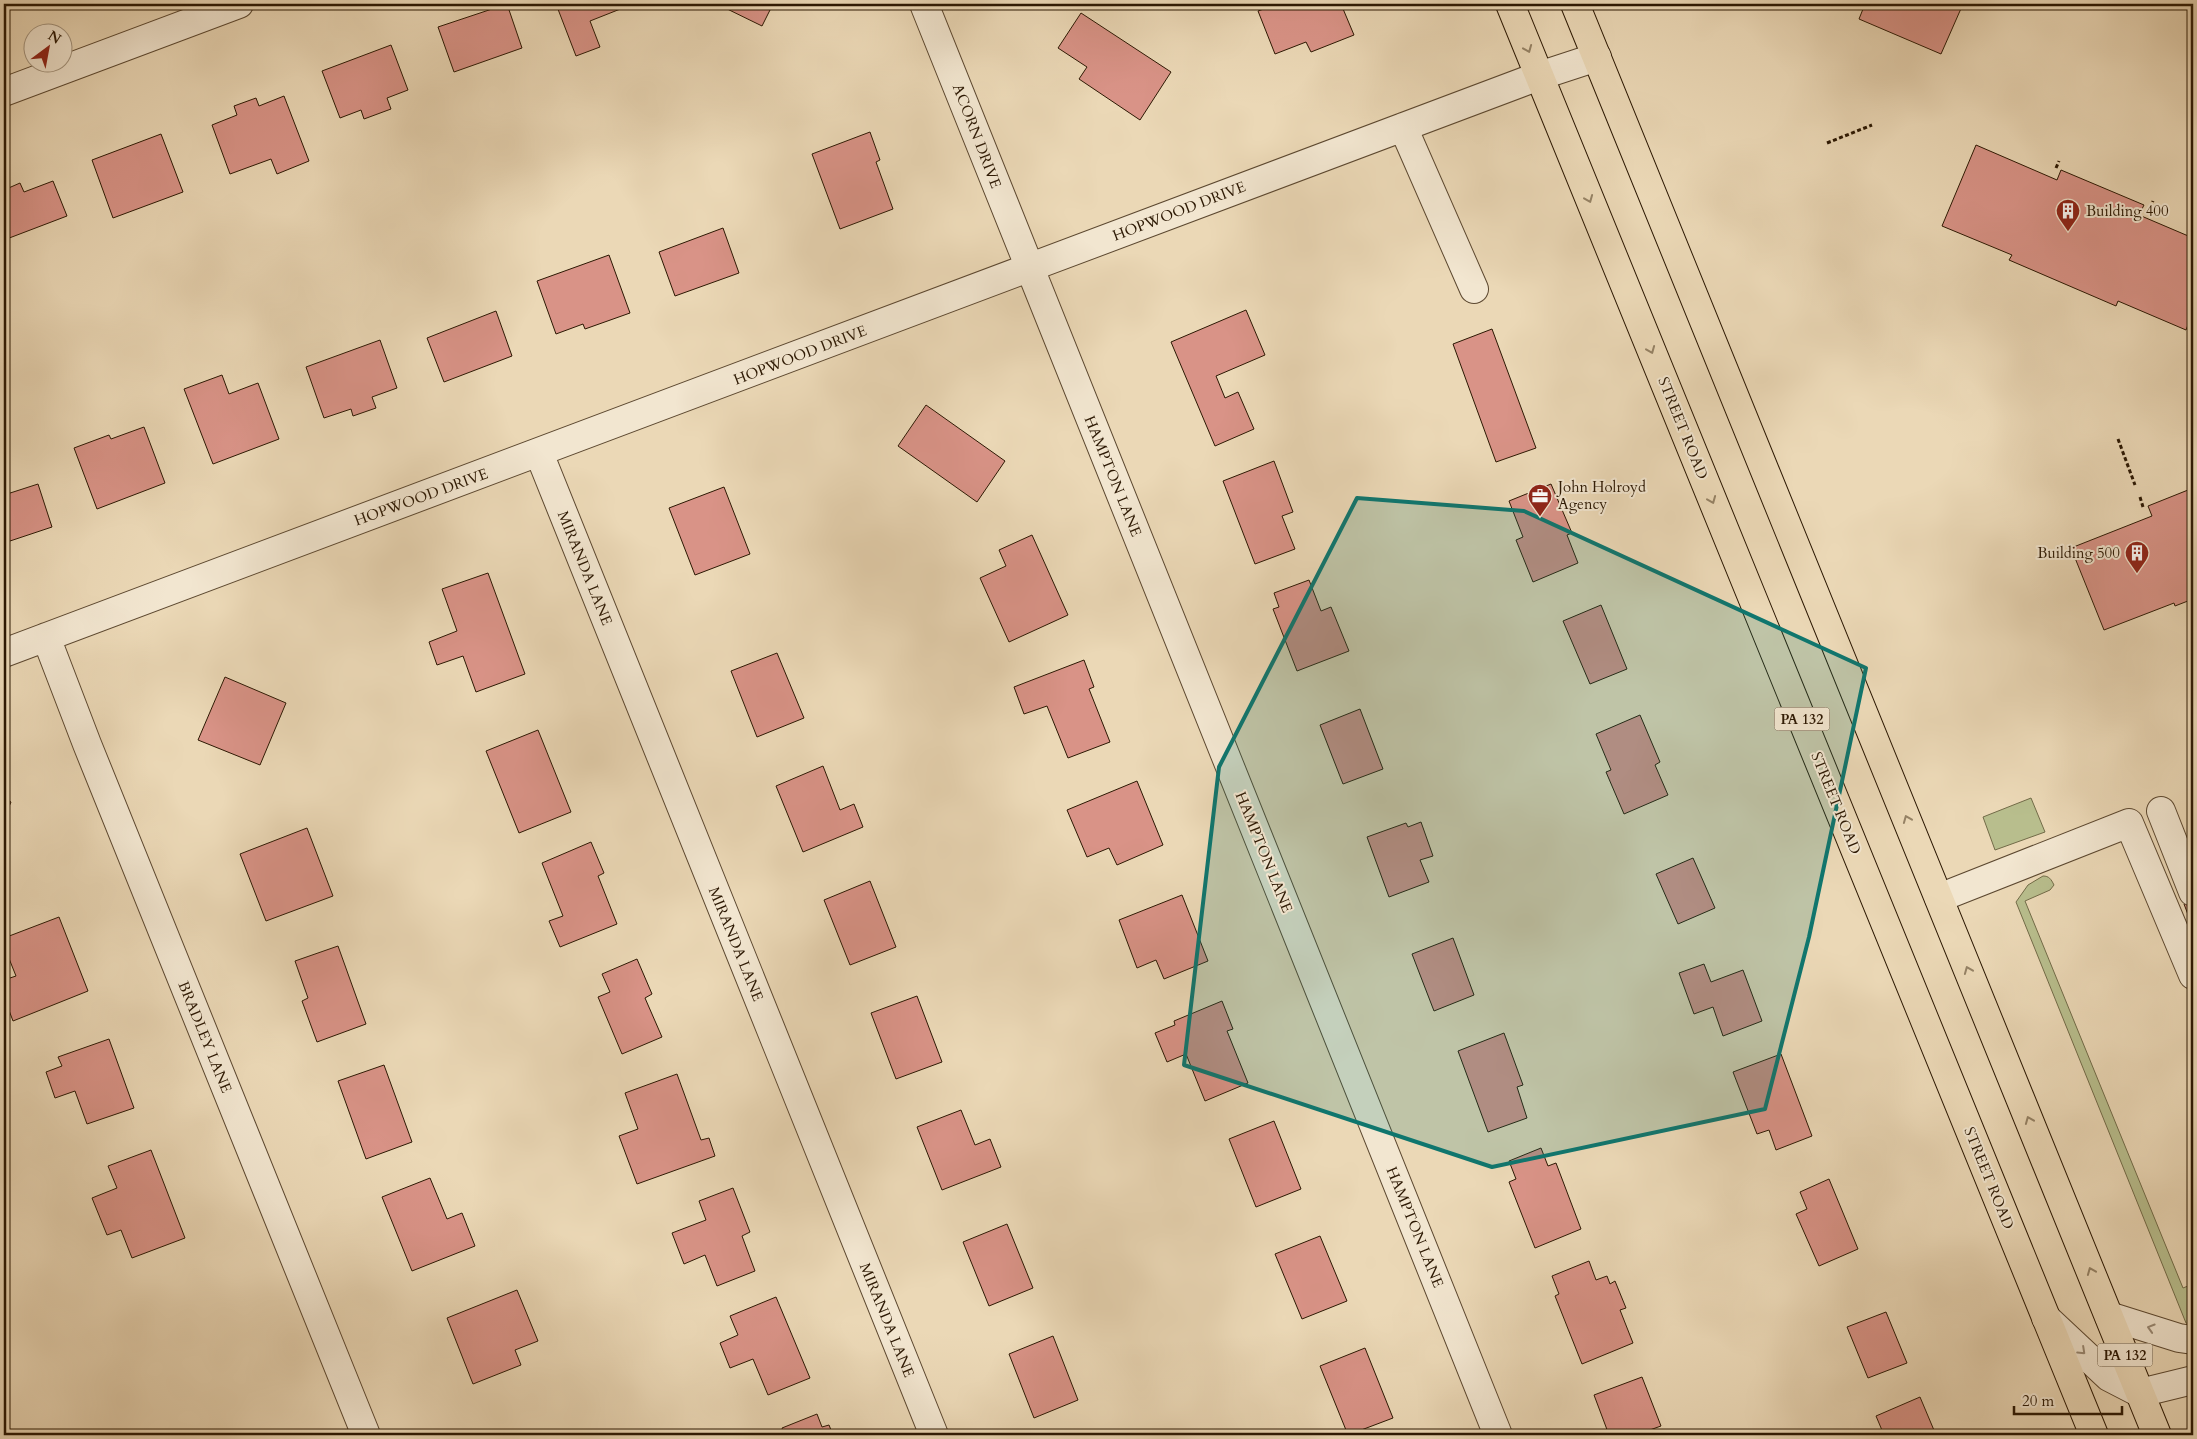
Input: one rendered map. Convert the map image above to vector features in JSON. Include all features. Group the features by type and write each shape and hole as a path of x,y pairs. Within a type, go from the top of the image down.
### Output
{"main road":[{"name":"STREET ROAD","path":"1510,4 2094,1435"},
{"name":"PA 132","path":"1575,4 2157,1435"}],"street":[{"path":"4,92 239,4"},
{"name":"ACORN DRIVE","path":"924,4 1029,268"},
{"name":"HOPWOOD DRIVE","path":"4,653 1539,76 1597,57"},
{"path":"1403,127 1474,289"},
{"name":"HAMPTON LANE","path":"1029,268 1498,1435"},
{"name":"MIRANDA LANE","path":"539,453 934,1435"},
{"name":"BRADLEY LANE","path":"46,637 90,753 366,1435"},
{"path":"2161,811 2193,892"},
{"path":"1939,898 2129,823 2193,975"},
{"path":"2109,1316 2179,1338 2193,1340"},
{"path":"2046,1318 2109,1376 2140,1393 2193,1380"}],"path":[{"path":"1826,142 1872,125"},
{"path":"2056,168 2059,160"},
{"path":"2150,208 2153,201"},
{"path":"2118,439 2135,485"},
{"path":"2140,497 2143,507"}],"highlighted area":[{"path":"1357,498 1524,511 1866,668 1809,937 1765,1109 1492,1167 1184,1065 1219,767"}],"green space":[{"path":"2031,798 2045,832 1995,850 1983,817"},
{"path":"2043,876 2050,878 2054,885 2050,890 2025,901 2183,1288 2193,1284 2193,1325 2186,1323 2016,902 2028,885"}],"building":[{"path":"507,4 522,48 454,72 438,27"},
{"path":"556,4 633,4 590,21 600,47 576,56"},
{"path":"717,4 773,4 762,26"},
{"path":"1278,4 1341,4 1354,35 1311,52 1306,42 1275,54 1258,11"},
{"path":"1865,4 1963,4 1941,54 1859,19"},
{"path":"1081,13 1171,72 1140,120 1079,79 1087,67 1058,48"},
{"path":"391,45 408,90 387,98 391,109 364,119 361,110 340,118 322,71"},
{"path":"284,96 309,161 277,174 271,159 230,174 212,125 237,115 234,106 256,98 259,106"},
{"path":"870,132 880,160 876,162 893,209 840,229 812,154"},
{"path":"161,134 183,192 113,218 92,160"},
{"name":"Building 400","path":"1976,145 2057,180 2061,170 2144,205 2139,215 2193,238 2193,312 2186,330 2118,301 2116,306 2009,260 2012,255 1942,226"},
{"path":"53,181 67,216 4,240 4,190 20,183 24,192"},
{"path":"723,228 739,273 675,296 659,252"},
{"path":"609,255 630,313 585,329 583,324 556,334 537,281"},
{"path":"1246,310 1265,355 1216,376 1225,398 1238,392 1254,429 1215,446 1171,342"},
{"path":"496,311 512,356 444,382 427,338"},
{"path":"1492,329 1536,448 1496,462 1453,344"},
{"path":"380,340 397,388 372,397 376,408 353,416 351,409 324,418 306,367"},
{"path":"222,375 229,394 258,383 279,439 213,464 184,389"},
{"path":"926,405 1005,461 977,502 898,446"},
{"path":"144,427 165,483 97,509 74,448 109,435 111,439"},
{"path":"1274,461 1293,512 1282,516 1295,549 1255,564 1223,481"},
{"path":"38,484 52,527 4,543 4,495"},
{"name":"John Holroyd Agency","path":"1551,484 1572,533 1567,535 1578,563 1533,582 1516,540 1523,537 1509,501"},
{"path":"724,487 750,554 695,575 669,508"},
{"name":"Building 500","path":"2193,488 2193,599 2175,606 2174,603 2104,630 2071,548 2152,516 2148,506"},
{"path":"1032,535 1068,615 1009,642 980,578 1006,566 999,550"},
{"path":"488,573 525,674 476,692 463,656 437,665 429,642 457,631 442,589"},
{"path":"1309,580 1321,611 1331,607 1349,651 1297,671 1273,609 1279,607 1274,593"},
{"path":"1601,605 1627,669 1590,684 1563,621"},
{"path":"777,653 804,718 757,737 731,671"},
{"path":"1084,660 1094,687 1089,689 1110,742 1068,758 1047,706 1024,714 1014,687"},
{"path":"225,677 286,703 260,765 198,740"},
{"path":"1360,709 1383,769 1343,784 1320,725"},
{"path":"1640,715 1660,762 1655,765 1668,795 1624,814 1606,772 1611,770 1596,734"},
{"path":"538,730 571,812 519,833 486,751"},
{"path":"823,766 840,810 854,804 863,827 803,852 776,786"},
{"path":"1137,781 1163,845 1117,865 1109,848 1087,857 1067,810"},
{"path":"4,798 11,802 4,818"},
{"path":"1421,822 1433,856 1420,860 1429,882 1389,897 1367,837 1406,823 1408,827"},
{"path":"307,828 333,896 266,921 240,854"},
{"path":"591,842 604,873 598,876 617,924 560,947 549,921 563,916 542,863"},
{"path":"1693,858 1715,908 1678,924 1656,874"},
{"path":"870,881 896,947 850,965 824,900"},
{"path":"1182,895 1208,961 1164,979 1156,960 1137,968 1119,920"},
{"path":"2193,900 2193,928 2184,904"},
{"path":"59,917 88,991 13,1021 4,997 4,980 16,976 4,946 4,938"},
{"path":"1453,938 1474,995 1434,1011 1412,954"},
{"path":"338,946 366,1024 317,1042 302,1001 308,998 295,961"},
{"path":"637,959 652,994 645,998 662,1037 622,1054 598,997 610,992 602,974"},
{"path":"1704,964 1711,982 1743,970 1762,1021 1723,1036 1713,1007 1694,1014 1679,973"},
{"path":"917,996 942,1062 896,1079 871,1013"},
{"path":"1222,1001 1233,1029 1227,1031 1248,1083 1205,1101 1186,1054 1167,1062 1155,1033 1175,1025 1174,1021"},
{"path":"1504,1033 1523,1085 1517,1087 1527,1118 1488,1132 1458,1051"},
{"path":"109,1039 134,1108 87,1124 75,1091 55,1098 46,1072 62,1066 58,1057"},
{"path":"1781,1054 1812,1136 1776,1150 1769,1130 1757,1134 1733,1072"},
{"path":"384,1065 412,1142 366,1159 338,1081"},
{"path":"677,1074 701,1140 709,1138 715,1156 637,1184 619,1136 638,1129 625,1093"},
{"path":"961,1110 975,1145 990,1139 1001,1167 942,1190 917,1127"},
{"path":"1274,1121 1301,1189 1256,1207 1229,1139"},
{"path":"1541,1148 1548,1166 1556,1163 1581,1229 1535,1248 1509,1182 1516,1179 1509,1161"},
{"path":"151,1150 185,1238 132,1258 121,1230 107,1235 92,1198 117,1188 108,1166"},
{"path":"430,1178 447,1219 462,1213 475,1246 412,1271 382,1197"},
{"path":"1829,1179 1858,1249 1819,1266 1796,1214 1807,1209 1800,1192"},
{"path":"733,1188 750,1232 742,1236 755,1271 717,1286 705,1255 684,1264 672,1233 706,1220 699,1201"},
{"path":"1007,1224 1033,1288 989,1306 963,1242"},
{"path":"1320,1236 1347,1301 1302,1319 1275,1254"},
{"path":"1589,1261 1596,1280 1607,1276 1610,1284 1615,1281 1626,1308 1620,1310 1633,1343 1582,1364 1555,1296 1559,1294 1552,1276"},
{"path":"517,1290 538,1341 515,1350 521,1365 473,1384 447,1318"},
{"path":"776,1297 810,1378 768,1395 753,1359 730,1368 720,1343 738,1335 730,1316"},
{"path":"1886,1312 1907,1363 1868,1378 1847,1327"},
{"path":"1053,1336 1078,1400 1034,1418 1009,1354"},
{"path":"1365,1348 1393,1418 1348,1435 1320,1366"},
{"path":"1642,1377 1661,1426 1647,1431 1649,1435 1609,1435 1594,1395"},
{"path":"1920,1397 1936,1435 1884,1435 1876,1416"},
{"path":"817,1414 822,1427 829,1425 833,1435 784,1435 782,1428"}],"place":[{"name":"Building 400","path":"2068,232"},
{"name":"John Holroyd Agency","path":"1540,517"},
{"name":"Building 500","path":"2137,574"}]}
